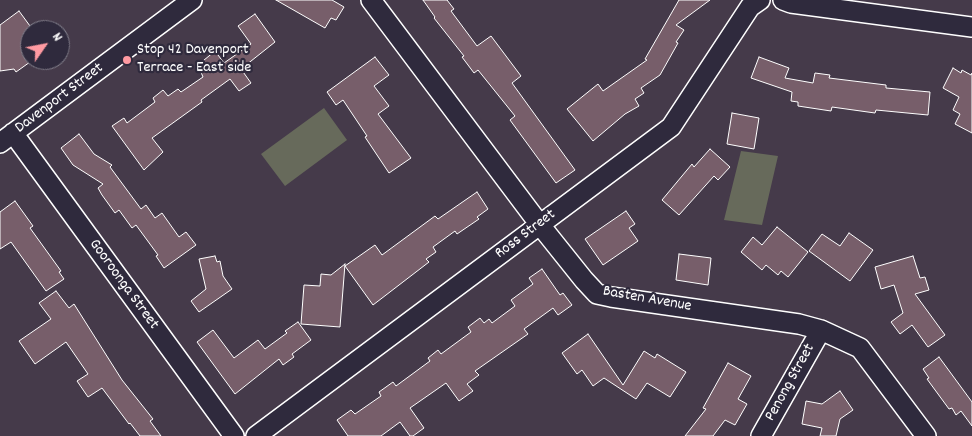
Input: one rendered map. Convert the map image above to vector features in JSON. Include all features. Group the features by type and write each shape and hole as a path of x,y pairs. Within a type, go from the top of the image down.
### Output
{"street":[{"name":"Davenport Street","path":"7,138 192,0"},
{"name":"Basten Avenue","path":"371,0 540,225 584,280 598,294 611,298 799,324 821,330 860,348 926,436"},
{"name":"Ross Street","path":"256,436 670,127 750,7 760,0"},
{"path":"782,0 791,3 972,27"},
{"name":"Gooroonga Street","path":"7,138 234,436"},
{"name":"Penong Street","path":"761,436 821,330"}],"green space":[{"path":"324,108 347,140 285,186 261,154"},
{"path":"741,151 778,156 762,225 724,220"}],"building":[{"path":"276,0 332,0 344,7 336,20 331,18 325,28"},
{"path":"423,0 447,0 454,9 451,11 477,46 491,36 521,76 512,83 575,170 556,183 510,120 515,116 478,70 474,73 462,57 464,56 434,18"},
{"path":"679,0 710,0 676,25 684,30 660,75 641,88 644,93 635,99 639,106 625,114 593,141 567,109 598,84 603,91 647,60 645,59"},
{"path":"19,11 26,20 20,20 20,69 16,72 14,69 0,71 0,25"},
{"path":"255,14 275,42 241,69 251,83 239,91 230,79 152,138 163,152 144,170 112,126 124,118 127,123 155,102 153,98 163,90 168,96 178,89 181,92 203,77 198,65 215,51 224,63 251,44 238,26"},
{"path":"375,57 389,75 374,86 389,106 378,114 411,158 389,173 343,100 336,105 327,92"},
{"path":"759,57 789,68 785,78 813,83 815,73 830,75 829,78 886,85 886,88 930,92 928,115 876,110 875,113 832,107 831,111 798,106 798,102 791,101 792,92 751,78"},
{"path":"953,68 961,73 962,70 971,75 972,73 972,133 955,124 960,114 953,110 959,97 943,88"},
{"path":"732,113 759,118 754,149 727,144"},
{"path":"79,134 94,154 112,165 110,167 141,209 146,205 155,218 162,213 179,237 186,232 196,245 164,268 156,256 158,255 136,225 132,228 119,210 115,213 98,188 103,184 73,165 61,148"},
{"path":"710,149 730,167 718,180 714,176 679,215 662,200 692,164 694,167"},
{"path":"477,192 488,209 477,217 479,219 457,234 455,231 433,247 436,252 426,259 429,262 373,305 345,266 375,245 382,255 435,216 438,219"},
{"path":"15,201 33,226 30,228 61,271 59,272 64,279 46,291 11,242 0,249 0,212"},
{"path":"626,211 635,224 629,228 638,241 603,265 585,239"},
{"path":"777,227 808,252 788,277 781,271 778,275 766,265 762,270 741,252 753,237 762,245"},
{"path":"849,233 873,250 850,281 809,251 822,234 840,246"},
{"path":"679,254 711,258 708,285 676,280"},
{"path":"215,256 217,262 220,261 223,276 232,289 199,312 191,301 206,289 199,259"},
{"path":"913,256 920,278 925,277 929,290 915,294 945,335 928,347 912,325 900,334 891,322 903,313 894,285 881,289 875,267"},
{"path":"345,264 340,327 301,324 304,285 320,286 321,274 331,275"},
{"path":"542,269 560,295 563,293 572,305 558,315 553,308 524,329 528,334 475,371 479,375 467,384 473,391 459,401 446,383 410,408 424,428 413,436 410,436 400,422 381,436 348,436 337,420 351,410 355,414 381,396 379,392 393,382 396,386 430,361 428,358 438,350 441,354 471,332 468,327 480,318 484,323 489,319 492,323 515,306 511,300 533,284 529,278"},
{"path":"56,291 69,308 74,304 122,380 153,419 150,421 161,436 140,436 102,388 88,397 77,381 88,374 66,342 35,364 19,341 51,319 39,303"},
{"path":"298,322 311,340 292,354 294,357 283,365 279,359 235,394 197,342 213,330 234,358 258,340 265,349 287,333 285,331"},
{"path":"588,334 623,385 644,351 655,358 657,354 686,372 670,397 647,383 636,399 604,378 593,386 582,370 577,374 562,353"},
{"path":"939,357 972,402 972,426 961,411 956,415 952,408 949,409 927,379 929,378 923,369"},
{"path":"728,363 751,376 738,399 747,404 735,425 725,420 713,436 685,436 706,409 703,408"},
{"path":"840,391 853,410 840,419 836,436 820,436 822,428 802,424 806,401 822,404"}],"place":[{"name":"Stop 42 Davenport Terrace - East side","path":"127,60"}]}
